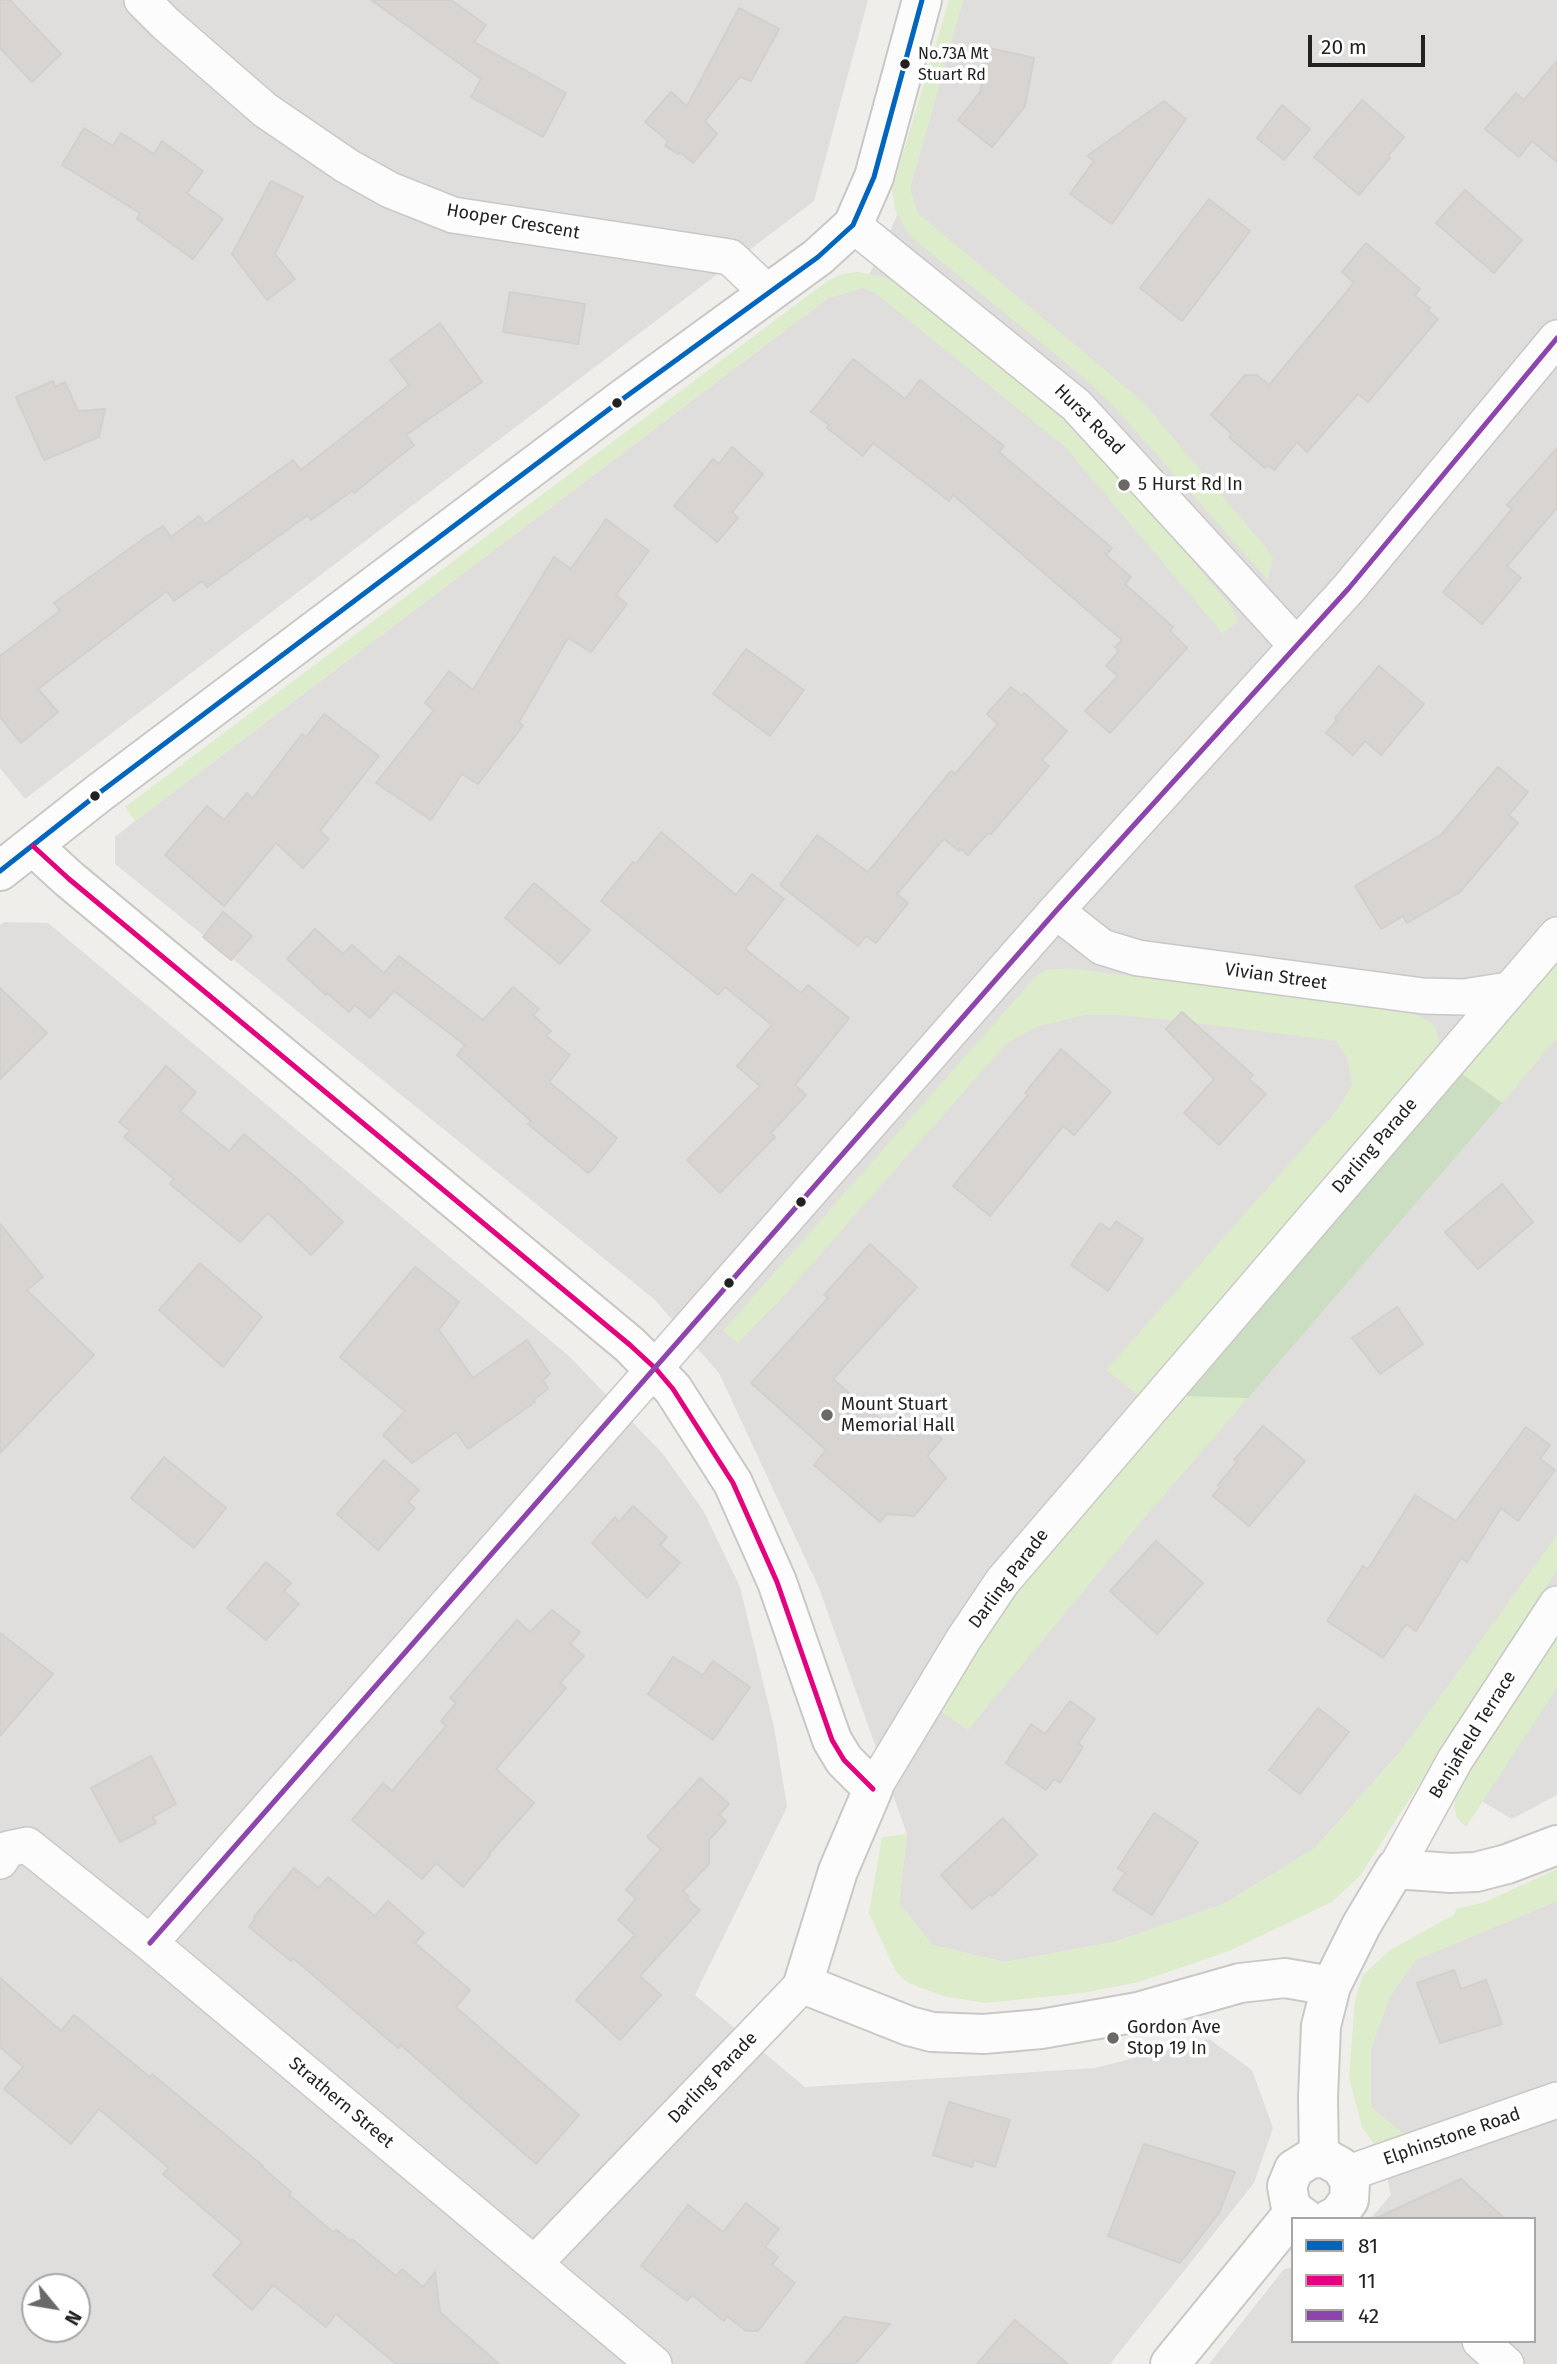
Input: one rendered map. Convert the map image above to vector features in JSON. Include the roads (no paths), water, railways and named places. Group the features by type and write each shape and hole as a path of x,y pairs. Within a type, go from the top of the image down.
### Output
{"street":[{"name":"Hooper Crescent","path":"142,0 265,110 347,166 390,190 453,215 730,257 769,294"},
{"path":"0,871 99,793 624,398 818,257 853,225 874,177 922,0"},
{"name":"Hurst Road","path":"853,225 1076,405 1296,645"},
{"path":"150,1943 1056,911 1349,588 1557,338"},
{"path":"33,846 69,879 631,1345 656,1369 673,1389 733,1483 777,1582 832,1740 844,1760 873,1789"},
{"name":"Vivian Street","path":"1056,911 1102,947 1138,958 1423,996 1464,997 1508,990"},
{"name":"Darling Parade","path":"534,2264 803,1984 838,1871 873,1789 963,1640 1002,1582 1557,935"},
{"name":"Benjafield Terrace","path":"1395,1869 1455,1760 1557,1604"},
{"path":"1332,2166 1301,2163 1290,2177 1287,2195 1322,2217 1349,2200 1351,2192 1332,2166 1318,2097 1321,2026 1331,1986 1362,1924 1395,1869 1451,1873 1476,1871 1507,1864 1557,1845"},
{"name":"Strathern Street","path":"13,1853 150,1943 654,2364"},
{"path":"803,1984 909,2026 932,2032 984,2034 1041,2029 1138,2012 1240,1983 1285,1978 1331,1986"},
{"name":"Elphinstone Road","path":"1332,2166 1557,2100"},
{"path":"1170,2364 1291,2247"},
{"path":"1482,2343 1506,2364"}],"place":[{"name":"No.73A Mt Stuart Rd","path":"905,64"},
{"name":"5 Hurst Rd In","path":"1124,485"},
{"name":"Mount Stuart Memorial Hall","path":"827,1415"},
{"name":"Gordon Ave Stop 19 In","path":"1113,2038"}]}
